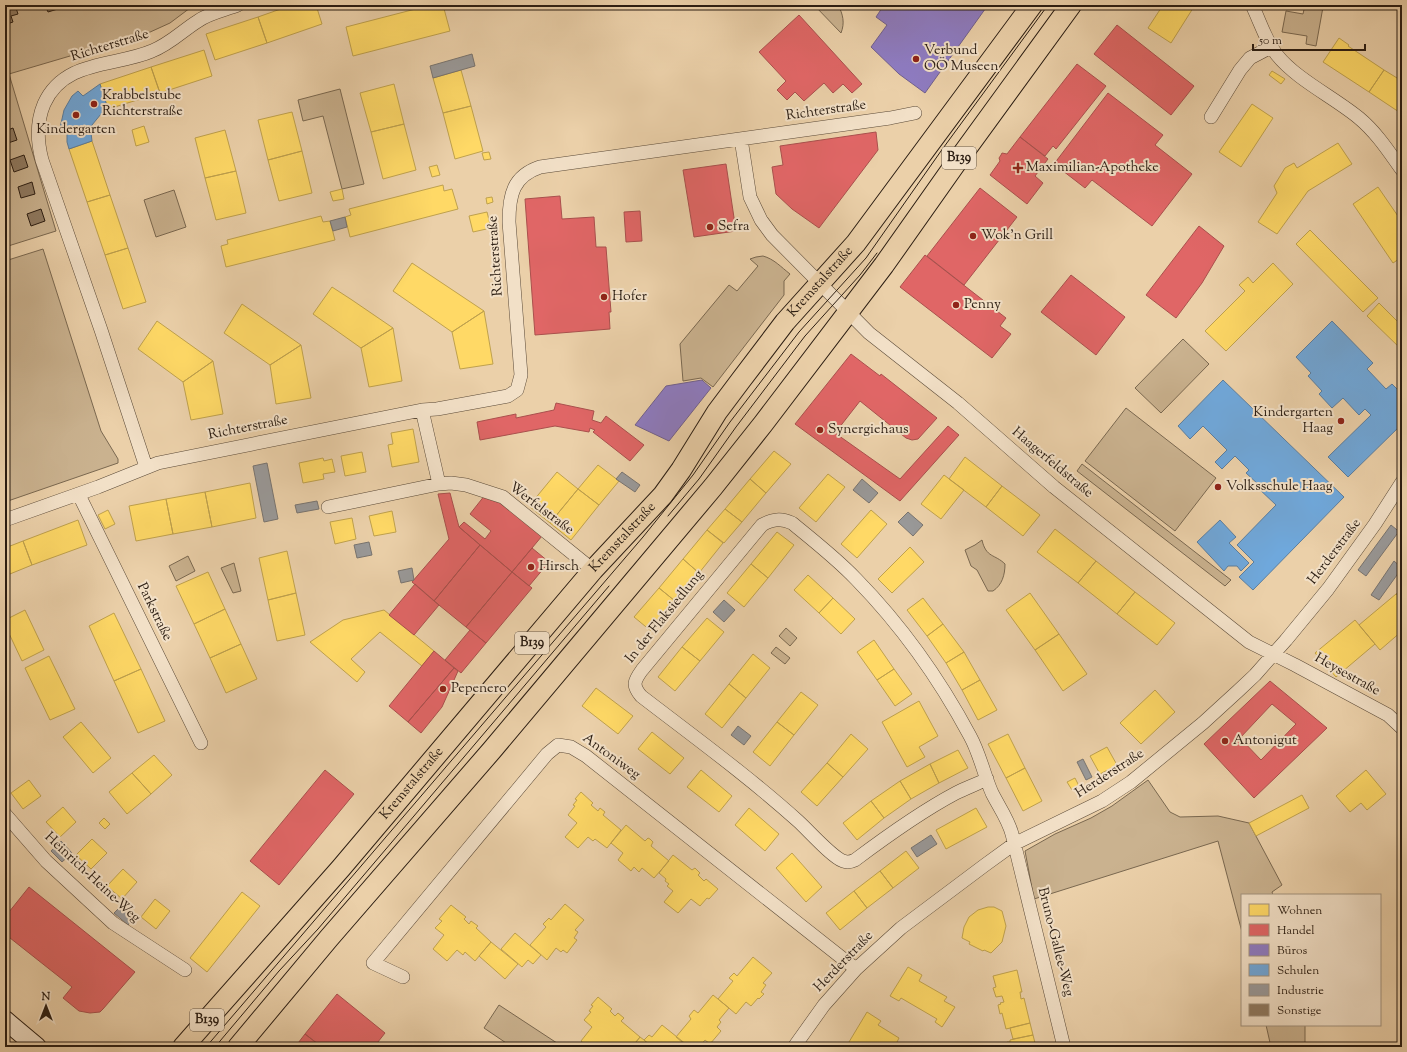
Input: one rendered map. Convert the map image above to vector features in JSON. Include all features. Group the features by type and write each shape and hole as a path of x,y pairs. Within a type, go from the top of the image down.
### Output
{"main road":[{"name":"Kremstalstraße","path":"183,1047 346,862 594,570 663,495 681,470 725,401 785,322 856,243 1032,5"},
{"name":"B139","path":"238,1047 329,938 492,750 713,487 764,424 884,265 1071,5"}],"street":[{"name":"Richterstraße","path":"238,5 203,18 165,45 152,52 99,64 73,73 61,81 47,98 39,123 38,147 42,160 146,468 158,463 422,410 437,409 508,396 516,390 521,375 509,214 510,200 517,182 530,170 540,167 890,118 915,113"},
{"path":"1252,5 1271,46 1286,64 1361,119 1380,140 1402,170"},
{"path":"1211,117 1240,70 1250,58 1271,46"},
{"path":"741,139 750,197 761,220 772,235 820,283"},
{"name":"Haagerfeldstraße","path":"820,283 870,333 958,403 1054,487 1249,642 1273,654"},
{"path":"422,410 439,484"},
{"path":"5,520 79,495 146,468"},
{"name":"Herderstraße","path":"794,1047 824,1005 856,969 906,924 1014,844 1102,801 1131,782 1203,723 1255,674 1307,615 1375,524 1402,482"},
{"name":"Werfelstraße","path":"328,507 439,484 466,486 503,497 594,570"},
{"name":"Parkstraße","path":"79,495 201,743"},
{"name":"In der Flaksiedlung","path":"987,779 955,794 920,814 855,860 850,862 844,861 835,856 794,818 737,770 641,696 636,690 636,678 762,526 776,519 792,523 856,578 903,632 938,682 971,738 987,779 992,792 1010,827 1014,844"},
{"name":"Heysestraße","path":"1273,654 1388,715 1402,728"},
{"name":"Antoniweg","path":"404,977 373,963 547,754 558,745 571,747 586,756 856,969"},
{"name":"Heinrich-Heine-Weg","path":"5,814 46,861 113,923 185,970"},
{"name":"Bruno-Gallee-Weg","path":"1014,844 1064,1047"},
{"path":"5,1020 37,1047"}],"shaded area":[{"path":"5,5 198,5 190,8 170,23 148,33 9,74 56,231 5,247"},
{"path":"814,5 838,5 843,19 841,33"},
{"path":"1305,5 1323,7 1316,46 1306,44 1307,36 1282,32 1286,11 1303,14"},
{"path":"340,89 364,184 342,189 323,116 303,121 298,100"},
{"path":"174,190 186,227 156,237 144,200"},
{"path":"43,249 101,431 118,459 118,463 5,502 5,261"},
{"path":"763,256 774,261 790,274 784,281 784,295 713,387 701,378 683,381 680,344 729,285 737,291 758,266 750,259"},
{"path":"1183,339 1209,364 1161,413 1135,388"},
{"path":"1126,408 1216,478 1175,531 1085,461"},
{"path":"1082,464 1231,580 1225,586 1077,471"},
{"path":"982,540 988,553 1005,564 999,586 993,591 988,591 977,570 971,566 965,550"},
{"path":"188,556 195,571 176,581 169,566"},
{"path":"234,563 241,591 233,593 221,568"},
{"path":"786,628 797,638 790,646 779,636"},
{"path":"776,647 790,658 785,664 771,653"},
{"path":"1148,780 1170,812 1180,817 1218,816 1249,823 1282,885 1272,892 1273,894 1241,894 1241,928 1218,841 1034,899 1025,851 1055,834 1091,818 1112,806"},
{"path":"499,1005 563,1047 512,1047 484,1028"},
{"path":"1266,1026 1305,1026 1305,1047 1271,1047"}],"building: Wohnen":[{"path":"292,5 316,5 322,24 267,43 258,17"},
{"path":"431,5 443,5 450,31 353,56 346,27"},
{"path":"1163,5 1195,5 1171,43 1148,28"},
{"path":"258,17 267,43 215,60 206,34"},
{"path":"1339,38 1349,45 1348,46 1384,70 1369,92 1323,62"},
{"path":"204,50 212,76 160,93 151,67"},
{"path":"151,67 160,93 108,109 100,84"},
{"path":"461,70 471,106 443,113 433,78"},
{"path":"1384,70 1402,81 1402,114 1369,92"},
{"path":"1272,71 1285,79 1281,84 1269,75"},
{"path":"394,84 404,124 371,132 360,93"},
{"path":"1252,104 1273,118 1241,167 1219,152"},
{"path":"471,106 483,151 455,159 443,113"},
{"path":"292,112 302,151 268,160 258,120"},
{"path":"404,124 416,170 383,179 371,132"},
{"path":"144,126 149,142 136,146 132,130"},
{"path":"225,130 236,171 205,178 195,138"},
{"path":"92,141 110,195 87,202 69,149"},
{"path":"1338,143 1352,164 1308,191 1277,234 1258,222 1277,193 1274,186 1285,168 1294,163 1297,168"},
{"path":"302,151 312,193 279,201 268,160"},
{"path":"489,152 491,159 484,160 482,153"},
{"path":"437,165 440,175 432,177 429,167"},
{"path":"236,171 246,213 216,220 205,178"},
{"path":"443,185 444,191 452,189 458,209 350,237 345,217 351,215 349,209"},
{"path":"1378,187 1402,222 1402,257 1393,263 1353,204"},
{"path":"342,189 344,199 333,201 330,192"},
{"path":"110,195 128,248 105,255 87,202"},
{"path":"492,197 493,202 487,204 486,198"},
{"path":"487,212 491,228 473,232 469,216"},
{"path":"321,216 323,222 330,221 335,240 226,267 221,246 228,244 227,240"},
{"path":"1310,230 1378,298 1363,312 1296,244"},
{"path":"128,248 146,302 123,309 105,255"},
{"path":"412,263 484,311 452,332 393,291"},
{"path":"1273,263 1293,284 1226,351 1205,331 1245,291 1239,285 1248,277 1253,283"},
{"path":"332,287 393,328 361,348 313,314"},
{"path":"1379,303 1402,326 1402,350 1367,316"},
{"path":"242,304 301,345 270,365 224,333"},
{"path":"484,311 493,364 460,369 452,332"},
{"path":"157,321 213,361 183,382 138,349"},
{"path":"393,328 402,381 369,387 361,348"},
{"path":"301,345 311,398 276,404 270,365"},
{"path":"213,361 223,414 191,420 183,382"},
{"path":"413,429 419,462 392,467 388,445 393,444 391,433"},
{"path":"774,451 791,464 766,493 750,479"},
{"path":"362,452 366,472 345,476 341,456"},
{"path":"965,457 1002,486 986,507 949,479"},
{"path":"323,458 324,461 332,459 335,472 323,474 324,479 303,483 299,463"},
{"path":"598,465 619,481 599,505 578,489"},
{"path":"557,472 578,489 550,523 529,506"},
{"path":"828,474 845,487 816,522 799,508"},
{"path":"944,475 964,490 941,519 921,504"},
{"path":"750,479 766,493 742,522 725,509"},
{"path":"250,483 256,518 212,527 205,492"},
{"path":"1002,486 1040,515 1023,536 986,507"},
{"path":"578,489 599,505 571,540 550,523"},
{"path":"205,492 212,527 173,534 166,499"},
{"path":"166,499 173,534 136,541 129,506"},
{"path":"725,509 742,522 724,543 707,530"},
{"path":"108,510 115,524 105,529 98,515"},
{"path":"871,510 887,524 857,558 841,544"},
{"path":"392,511 396,532 374,536 369,516"},
{"path":"352,518 356,539 335,544 330,522"},
{"path":"78,520 87,545 32,565 23,541"},
{"path":"1055,529 1096,561 1078,583 1037,552"},
{"path":"707,530 723,543 699,573 683,559"},
{"path":"777,532 794,545 768,578 751,564"},
{"path":"23,541 32,565 5,576 5,548"},
{"path":"910,547 924,562 892,593 878,579"},
{"path":"287,551 296,593 268,600 259,558"},
{"path":"683,559 699,573 675,601 659,588"},
{"path":"1096,561 1135,592 1117,614 1078,583"},
{"path":"751,564 768,578 744,607 727,593"},
{"path":"208,572 225,609 194,624 176,586"},
{"path":"808,575 833,598 819,613 794,590"},
{"path":"659,588 675,601 651,631 634,617"},
{"path":"1402,589 1402,600 1396,594"},
{"path":"1135,592 1175,623 1157,645 1117,614"},
{"path":"296,593 305,635 277,641 268,600"},
{"path":"1030,593 1059,634 1035,650 1006,610"},
{"path":"1396,594 1402,600 1402,631 1380,650 1359,625"},
{"path":"833,598 855,619 841,634 819,613"},
{"path":"923,598 943,624 927,636 907,610"},
{"path":"225,609 241,644 210,658 194,624"},
{"path":"25,610 44,650 22,661 5,625 5,620"},
{"path":"384,610 434,651 422,666 380,632 351,659 365,672 357,682 310,642 343,620"},
{"path":"114,613 141,669 114,681 89,626"},
{"path":"707,618 724,632 700,661 682,647"},
{"path":"1355,620 1375,644 1336,677 1315,653"},
{"path":"943,624 964,652 946,663 927,636"},
{"path":"1059,634 1087,674 1063,691 1035,650"},
{"path":"874,640 894,669 877,680 857,652"},
{"path":"241,644 257,679 226,693 210,658"},
{"path":"682,647 700,661 675,691 658,677"},
{"path":"964,652 980,680 962,690 946,663"},
{"path":"753,654 770,668 746,698 729,684"},
{"path":"49,656 75,709 50,720 25,668"},
{"path":"141,669 165,721 138,733 114,681"},
{"path":"894,669 912,694 895,706 877,680"},
{"path":"980,680 997,710 978,720 962,690"},
{"path":"729,684 746,698 722,728 705,714"},
{"path":"596,688 633,716 618,734 582,706"},
{"path":"1155,690 1175,712 1141,744 1120,723"},
{"path":"801,692 818,705 794,735 777,722"},
{"path":"919,701 938,736 919,747 925,757 907,767 882,722"},
{"path":"81,722 111,758 93,773 63,737"},
{"path":"777,722 794,735 770,766 753,752"},
{"path":"652,732 684,758 670,774 638,749"},
{"path":"851,734 868,749 843,777 827,763"},
{"path":"1008,734 1025,768 1006,778 988,744"},
{"path":"1107,747 1117,765 1100,774 1090,756"},
{"path":"958,750 968,768 939,783 930,764"},
{"path":"154,755 172,775 151,794 132,773"},
{"path":"827,763 843,777 817,806 801,792"},
{"path":"930,764 939,783 911,799 900,781"},
{"path":"1025,768 1042,801 1023,811 1006,778"},
{"path":"701,770 732,796 719,812 687,787"},
{"path":"1366,770 1386,794 1367,810 1361,803 1350,812 1336,796"},
{"path":"132,773 151,794 127,814 109,792"},
{"path":"1075,778 1079,786 1072,790 1067,782"},
{"path":"29,780 41,796 23,809 11,793"},
{"path":"900,781 911,799 884,818 871,801"},
{"path":"581,792 593,803 591,805 598,811 600,808 605,812 603,815 621,830 607,848 595,839 593,841 588,837 578,848 565,837 577,823 568,815 575,806 573,805 577,800 575,799"},
{"path":"1302,795 1309,808 1256,836 1249,823"},
{"path":"871,801 884,818 857,840 843,823"},
{"path":"63,807 76,822 60,837 46,822"},
{"path":"749,808 779,834 765,851 735,825"},
{"path":"976,808 987,827 946,849 936,830"},
{"path":"104,818 110,824 105,829 99,823"},
{"path":"626,825 645,841 648,838 650,839 653,842 651,846 669,861 654,878 642,868 639,872 634,867 631,871 618,860 623,853 611,843"},
{"path":"92,839 107,853 91,869 76,855"},
{"path":"906,851 919,868 893,888 880,871"},
{"path":"792,853 822,887 806,902 776,868"},
{"path":"673,855 692,870 695,868 700,873 698,875 704,881 706,879 718,889 700,906 691,899 678,913 664,902 673,891 667,886 669,884 665,881 666,879 659,873"},
{"path":"123,869 137,882 122,899 107,886"},
{"path":"880,871 893,888 867,908 854,891"},
{"path":"854,891 867,908 840,930 826,913"},
{"path":"242,892 260,906 207,972 190,958"},
{"path":"155,899 170,911 156,929 141,917"},
{"path":"565,904 584,920 575,930 578,932 574,938 577,940 567,953 563,950 561,952 556,948 547,960 530,945 546,927 543,924 549,918 551,920"},
{"path":"451,905 466,917 464,919 469,924 471,921 478,926 476,928 491,942 475,961 465,952 463,955 457,950 447,961 433,949 444,935 435,928 442,921 439,919"},
{"path":"994,907 1002,911 1006,926 1002,942 991,953 969,944 970,942 962,938 964,927 969,917 978,910"},
{"path":"515,933 541,955 533,964 528,960 522,967 501,949"},
{"path":"491,942 518,964 505,979 479,956"},
{"path":"753,957 772,973 763,983 766,985 761,992 764,994 751,1006 746,1002 736,1014 718,999 733,981 729,978 734,973 737,976"},
{"path":"908,967 922,975 919,981 947,997 944,1001 955,1007 942,1027 935,1022 937,1019 901,998 899,1001 890,996"},
{"path":"1017,970 1022,992 1020,992 1021,999 1024,998 1030,1023 1006,1029 1002,1013 1000,1014 998,1005 1004,1002 1002,996 996,997 993,988 996,987 993,976"},
{"path":"713,995 729,1008 719,1020 721,1022 717,1027 721,1031 710,1044 705,1040 699,1047 688,1047 676,1037 691,1019 689,1016 694,1010 698,1013"},
{"path":"598,997 612,1009 610,1011 615,1016 618,1013 624,1018 621,1021 640,1037 632,1047 614,1047 612,1045 610,1047 605,1043 601,1047 588,1047 581,1041 592,1027 584,1020 591,1012 589,1011 593,1006 591,1005"},
{"path":"867,1012 881,1021 878,1025 899,1038 897,1042 905,1047 867,1047 860,1043 857,1047 849,1042"},
{"path":"1030,1023 1033,1035 1013,1039 1010,1028"},
{"path":"662,1025 687,1045 685,1047 652,1047 644,1040 649,1035 652,1037"},
{"path":"1033,1035 1036,1047 1008,1047 1007,1042 1010,1042 1010,1040"},
{"path":"640,1037 644,1040 652,1047 632,1047"}],"building: Handel":[{"path":"799,15 862,84 852,93 843,84 833,93 824,83 804,101 795,92 787,100 777,90 786,81 759,52"},
{"path":"1117,25 1194,86 1171,115 1094,54"},
{"path":"1077,64 1106,86 1056,149 1053,146 1045,156 1020,137"},
{"path":"1108,93 1163,135 1155,145 1192,174 1152,226 1092,180 1085,188 1054,164"},
{"path":"876,132 878,150 819,228 792,209 776,194 772,167 783,165 780,146"},
{"name":"Maximilian-Apotheke","path":"1020,137 1048,159 1035,176 1043,183 1027,204 990,175 1000,161 999,158 1002,153 1007,154"},
{"path":"726,164 736,231 694,237 683,170"},
{"name":"Wok'n Grill","path":"980,188 1017,217 964,285 927,256"},
{"path":"560,196 562,219 594,217 596,247 606,247 611,312 609,312 610,329 535,335 525,199"},
{"path":"640,211 642,241 626,242 624,212"},
{"path":"1199,226 1224,246 1202,283 1176,318 1146,295"},
{"name":"Penny","path":"925,255 1006,318 1000,326 1011,334 992,358 900,287"},
{"path":"1071,275 1125,317 1096,355 1041,312"},
{"name":"Synergiehaus","path":"851,354 880,376 881,374 937,418 918,439 912,440 906,438 860,401 835,433 900,479 948,426 959,435 900,501 795,424"},
{"path":"556,403 594,411 592,420 601,423 606,416 644,445 630,461 593,432 595,430 590,428 589,432 555,426 480,440 477,422 516,414 516,418 554,410"},
{"path":"450,493 459,527 480,545 434,601 412,582 449,539 438,494"},
{"path":"485,495 497,500 542,536 512,572 459,527 464,522 485,539 491,531 470,514"},
{"path":"480,545 512,572 466,627 434,601"},
{"name":"Hirsch","path":"532,548 549,562 529,586 512,572"},
{"path":"512,572 532,588 486,643 466,627"},
{"path":"415,584 439,605 414,635 389,615"},
{"path":"470,630 486,643 461,673 445,660"},
{"path":"434,651 454,668 408,722 389,706"},
{"name":"Pepenero","path":"454,668 458,671 442,707 421,733 408,722"},
{"name":"Antonigut","path":"1270,681 1327,728 1254,798 1204,744","holes":["1272,704 1296,724 1261,760 1240,738"]},
{"path":"325,770 354,794 279,885 250,861"},
{"path":"29,887 135,972 100,1012 90,1013 79,1011 63,998 72,987 5,934 5,917"},
{"path":"337,994 385,1033 374,1047 322,1047 305,1034"},
{"path":"305,1034 319,1045 322,1047 295,1047"}],"building: Büros":[{"name":"Verbund OÖ Museen","path":"884,5 988,5 925,93 899,74 871,47 887,25 876,17"},
{"path":"702,380 711,388 669,441 635,425 666,386"}],"building: Schulen":[{"path":"100,84 108,109 101,114 92,125 92,141 69,149 67,142 67,129 60,128 64,110 72,96 78,91 83,96"},
{"path":"1332,321 1373,363 1367,369 1386,389 1392,384 1402,394 1402,424 1348,477 1328,457 1371,415 1365,409 1359,415 1343,398 1332,408 1319,394 1322,391 1308,376 1311,373 1296,357"},
{"path":"1223,380 1344,497 1253,590 1239,577 1254,562 1237,545 1276,505 1257,487 1259,485 1246,473 1249,470 1235,456 1222,469 1215,462 1227,450 1203,426 1190,439 1178,426"},
{"path":"1220,520 1236,537 1229,543 1249,563 1241,571 1237,566 1228,566 1224,571 1197,542"}],"building: Industrie":[{"path":"472,54 475,66 433,78 430,66"},
{"path":"345,217 347,227 333,231 330,221"},
{"path":"267,463 278,519 264,522 253,466"},
{"path":"622,472 640,485 635,492 616,479"},
{"path":"862,479 878,493 869,503 853,490"},
{"path":"317,501 319,509 297,513 295,505"},
{"path":"908,512 923,525 913,536 898,522"},
{"path":"1391,525 1402,534 1402,537 1397,534 1366,576 1358,570"},
{"path":"369,542 372,555 357,558 354,545"},
{"path":"1394,561 1402,568 1379,600 1371,595"},
{"path":"412,568 414,580 401,583 398,571"},
{"path":"724,600 735,610 724,622 713,612"},
{"path":"738,726 751,736 744,745 731,735"},
{"path":"1083,759 1092,777 1086,780 1077,762"},
{"path":"931,835 937,844 917,857 911,848"},
{"path":"61,841 72,853 62,862 51,851"},
{"path":"124,903 137,915 128,925 114,913"}],"building: Sonstige":[{"path":"15,5 18,14 11,16 13,22 7,24 5,7"},
{"path":"45,5 60,5 61,8 48,12"},
{"path":"13,128 17,140 5,144 5,131"},
{"path":"24,155 28,167 14,172 10,160"},
{"path":"32,182 35,194 21,198 18,187"},
{"path":"41,209 45,221 31,226 27,214"}],"tram line":[{"path":"206,1047 643,537 693,475 730,422 799,332 866,258 941,151 1048,5"},
{"path":"668,516 699,479 736,427 805,336 860,275 877,253"},
{"path":"215,1047 279,971 318,929 609,586"}],"place":[{"name":"Verbund OÖ Museen","path":"916,59"},
{"name":"Krabbelstube Richterstraße","path":"94,104"},
{"name":"Kindergarten","path":"76,115"},
{"name":"Maximilian-Apotheke","path":"1018,168"},
{"name":"Sefra","path":"710,227"},
{"name":"Wok'n Grill","path":"973,236"},
{"name":"Hofer","path":"604,297"},
{"name":"Penny","path":"956,305"},
{"name":"Kindergarten Haag","path":"1341,421"},
{"name":"Synergiehaus","path":"820,430"},
{"name":"Volksschule Haag","path":"1218,487"},
{"name":"Hirsch","path":"531,567"},
{"name":"Pepenero","path":"443,689"},
{"name":"Antonigut","path":"1225,741"}]}
